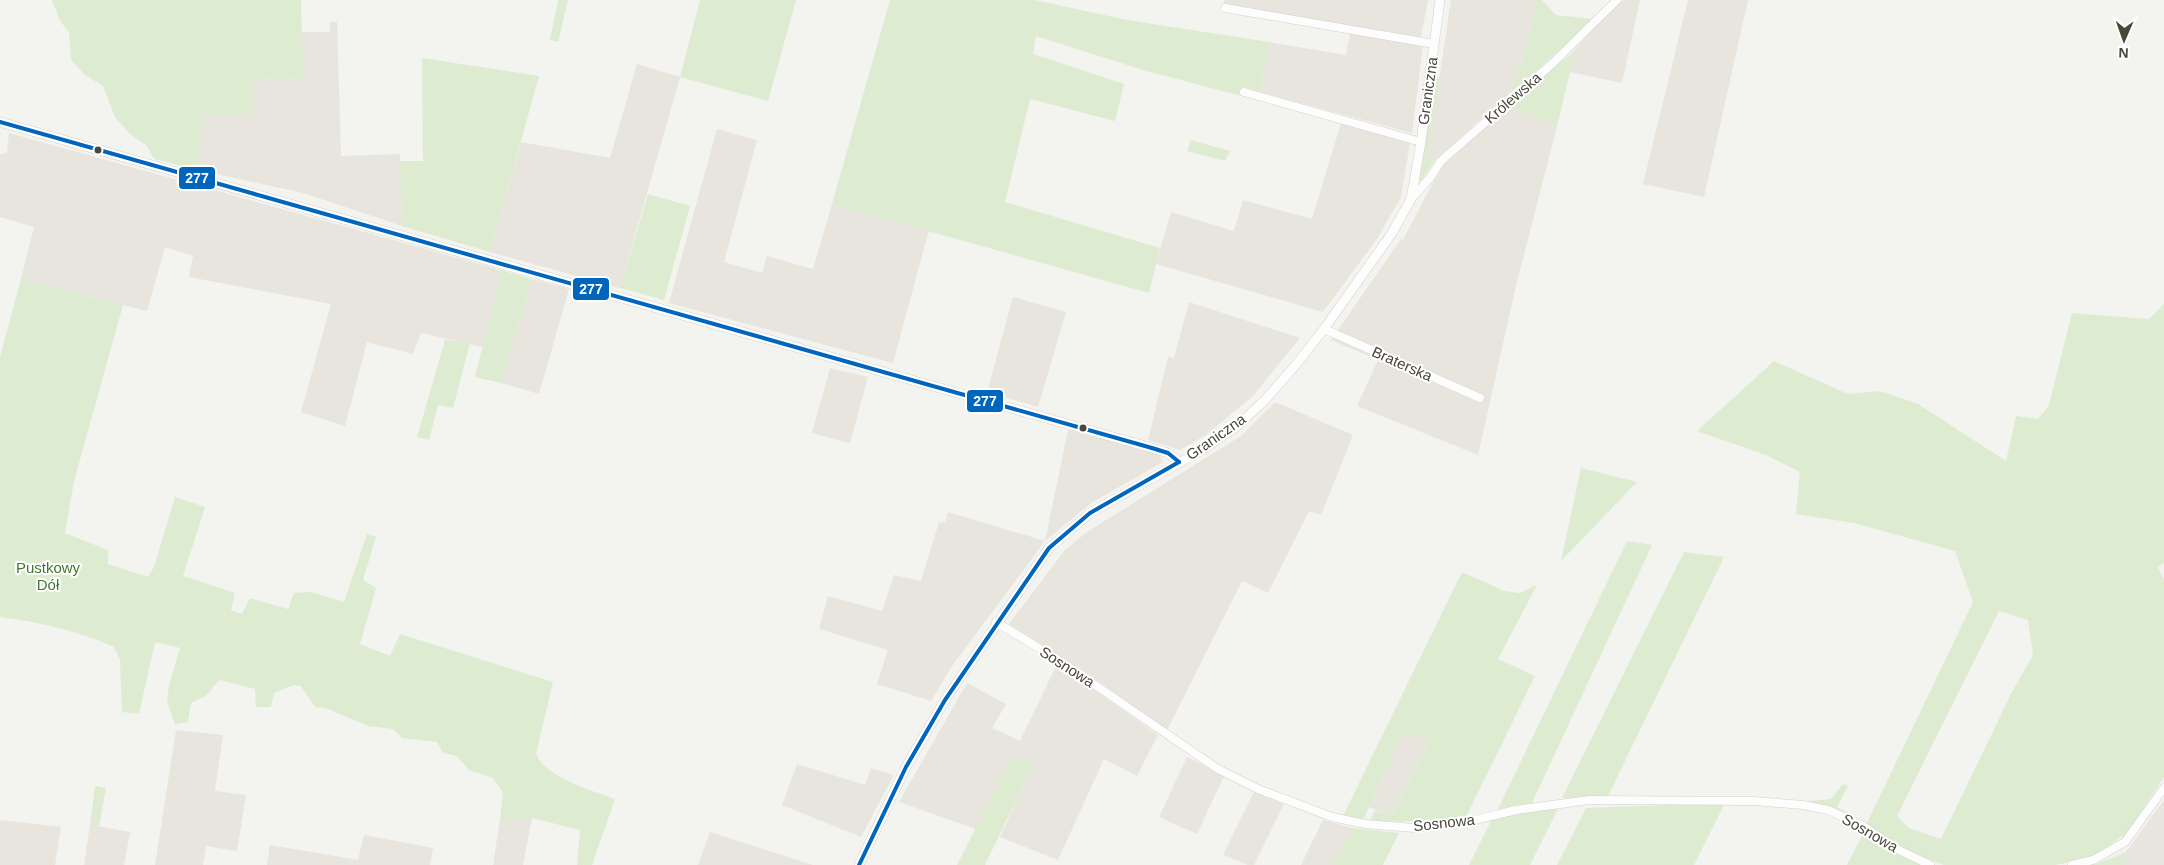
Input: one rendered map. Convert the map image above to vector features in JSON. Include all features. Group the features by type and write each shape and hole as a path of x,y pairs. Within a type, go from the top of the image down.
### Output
{"street":[{"name":"Graniczna","path":"859,865 906,768 945,700 996,622 1049,548 1090,513 1236,427 1264,401 1324,329 1392,233 1411,198 1421,142 1440,0"},
{"name":"Królewska","path":"1411,198 1430,178 1441,161 1553,63 1617,0"},
{"path":"1226,8 1434,44"},
{"path":"1244,92 1421,142"},
{"path":"0,122 1152,448 1168,453 1179,462"},
{"name":"Braterska","path":"1324,329 1480,398"},
{"name":"Sosnowa","path":"996,622 1062,663 1218,769 1258,789 1332,817 1365,824 1414,828 1462,823 1516,810 1589,800 1754,800 1803,804 1828,810 1865,827 1893,847 1930,865"},
{"path":"2072,865 2092,860 2125,842 2164,788"}],"shaded area":[{"path":"1224,0 1428,0 1421,37 1224,5"},
{"path":"1451,0 1536,0 1524,55 1510,93 1435,160 1427,160"},
{"path":"1624,0 1640,0 1622,83 1570,72 1572,53 1613,7"},
{"path":"1688,0 1748,0 1704,197 1643,184"},
{"path":"330,22 337,22 341,156 400,154 402,226 303,193 198,170 203,116 227,114 253,78 302,80 301,32 330,32"},
{"path":"1350,32 1423,45 1412,133 1260,92 1269,42 1346,55"},
{"path":"637,64 680,77 620,288 490,252 521,142 610,158"},
{"path":"1509,106 1557,126 1515,290 1478,455 1357,406 1378,360 1331,340 1401,239 1403,240 1441,167"},
{"path":"1341,123 1410,143 1401,197 1377,239 1323,312 1156,264 1171,212 1234,231 1243,200 1312,219"},
{"path":"717,129 757,140 724,262 762,273 767,256 813,269 832,204 929,230 893,363 669,303"},
{"path":"9,133 501,270 483,347 421,333 413,354 367,342 345,426 301,412 331,304 189,277 193,256 165,247 147,311 21,279 34,227 0,217 0,154 7,153"},
{"path":"532,279 569,289 539,394 501,383"},
{"path":"1013,297 1066,312 1038,407 987,392"},
{"path":"1189,302 1300,338 1253,396 1206,435 1180,450 1148,440 1168,357 1174,358"},
{"path":"830,368 868,377 850,443 812,433"},
{"path":"1275,402 1353,435 1321,515 1309,511 1268,593 1242,581 1167,730 1084,671 1009,624 1065,550 1087,532 1241,436"},
{"path":"1068,430 1159,454 1163,462 1091,503 1045,541"},
{"path":"948,512 1045,541 952,666 931,701 877,684 888,650 819,629 828,596 882,611 894,575 921,581 939,522 945,523"},
{"path":"1057,664 1158,735 1137,776 1104,759 1058,860 1000,837 1032,766 1012,756 976,829 899,802 967,683 1006,704 992,728 1020,741"},
{"path":"176,730 223,735 215,791 246,795 237,851 206,846 203,865 155,865"},
{"path":"1404,730 1429,742 1392,816 1369,807"},
{"path":"1187,757 1224,776 1197,834 1159,817"},
{"path":"797,764 865,785 871,768 894,775 861,837 782,805"},
{"path":"1254,792 1284,804 1254,865 1248,865 1223,855"},
{"path":"2164,800 2164,865 2124,865 2126,852"},
{"path":"532,818 523,865 493,865 500,819"},
{"path":"0,820 61,827 55,865 0,865"},
{"path":"1323,820 1352,828 1335,865 1301,865"},
{"path":"90,825 130,832 124,865 84,865"},
{"path":"710,832 813,865 698,865"},
{"path":"364,835 433,848 430,865 267,865 270,845 358,860"}],"green space":[{"path":"52,0 301,0 303,80 253,78 254,114 203,116 198,170 154,159 147,146 130,134 115,117 103,86 85,75 71,60 69,32 60,21"},
{"path":"558,0 568,0 558,42 550,40"},
{"path":"700,0 796,0 768,101 680,77"},
{"path":"890,0 1035,0 1127,20 1269,42 1260,92 1244,87 1241,96 1143,70 1036,36 1033,54 1124,84 1115,121 1030,99 1005,202 1160,248 1149,293 832,204"},
{"path":"1536,0 1542,0 1556,15 1593,19 1510,93 1524,55"},
{"path":"1572,53 1570,72 1557,126 1509,106"},
{"path":"422,58 539,76 490,252 402,226 400,161 423,161"},
{"path":"1440,77 1427,160 1435,160 1422,180 1419,181 1436,78"},
{"path":"1191,140 1230,151 1225,161 1187,151"},
{"path":"648,194 690,206 664,300 620,288"},
{"path":"501,270 532,279 501,383 475,377"},
{"name":"Pustkowy Dół","path":"21,279 123,305 74,481 65,533 108,550 108,564 148,577 154,567 175,497 205,507 183,576 235,593 231,610 242,614 250,598 288,609 294,593 311,592 344,602 367,534 376,537 363,580 376,588 360,644 390,656 400,634 553,682 536,754 549,770 559,776 615,799 592,865 577,865 580,830 532,818 500,819 503,793 493,778 469,770 457,756 443,753 437,742 402,738 393,729 368,726 326,708 315,707 301,686 294,685 274,693 271,707 256,707 255,689 219,680 207,695 191,703 188,722 175,724 167,701 169,685 180,648 155,642 139,714 122,712 120,660 114,647 58,628 0,617 0,357"},
{"path":"2164,304 2164,563 2157,567 2164,579 2164,777 2127,833 2091,858 2055,865 1944,865 1898,847 1866,826 1799,802 1831,799 1843,784 1848,786 1837,807 1867,823 1973,602 1955,551 1854,523 1796,514 1800,472 1766,455 1697,431 1774,361 1848,394 1880,391 1918,404 2006,461 2016,416 2038,419 2049,405 2072,313 2149,319","holes":["1999,611 2028,620 2033,655 2012,692 1941,839 1909,828 1897,816"]},
{"path":"445,340 470,343 453,408 438,405 429,440 417,437"},
{"path":"1581,468 1637,482 1561,561"},
{"path":"1627,541 1652,545 1532,803 1497,811"},
{"path":"1684,552 1724,557 1607,798 1562,798"},
{"path":"1462,572 1504,591 1520,593 1537,585 1498,659 1535,676 1466,817 1446,822 1370,821 1375,810 1392,816 1429,742 1404,730 1363,820 1343,816"},
{"path":"1012,756 1033,765 985,865 957,865"},
{"path":"95,786 106,788 99,827 90,825"},
{"path":"1725,803 1694,865 1557,865 1586,808"},
{"path":"1559,807 1530,865 1469,865 1492,819"},
{"path":"1352,828 1399,833 1383,865 1334,865"},
{"path":"1865,830 1922,865 1847,865"},
{"path":"2126,852 2124,865 2093,865"}],"transit line":[{"name":"277","path":"0,122 1152,448 1168,453 1179,462"},
{"name":"277","path":"859,865 906,767 945,700 1049,548 1090,513 1179,462"}]}
